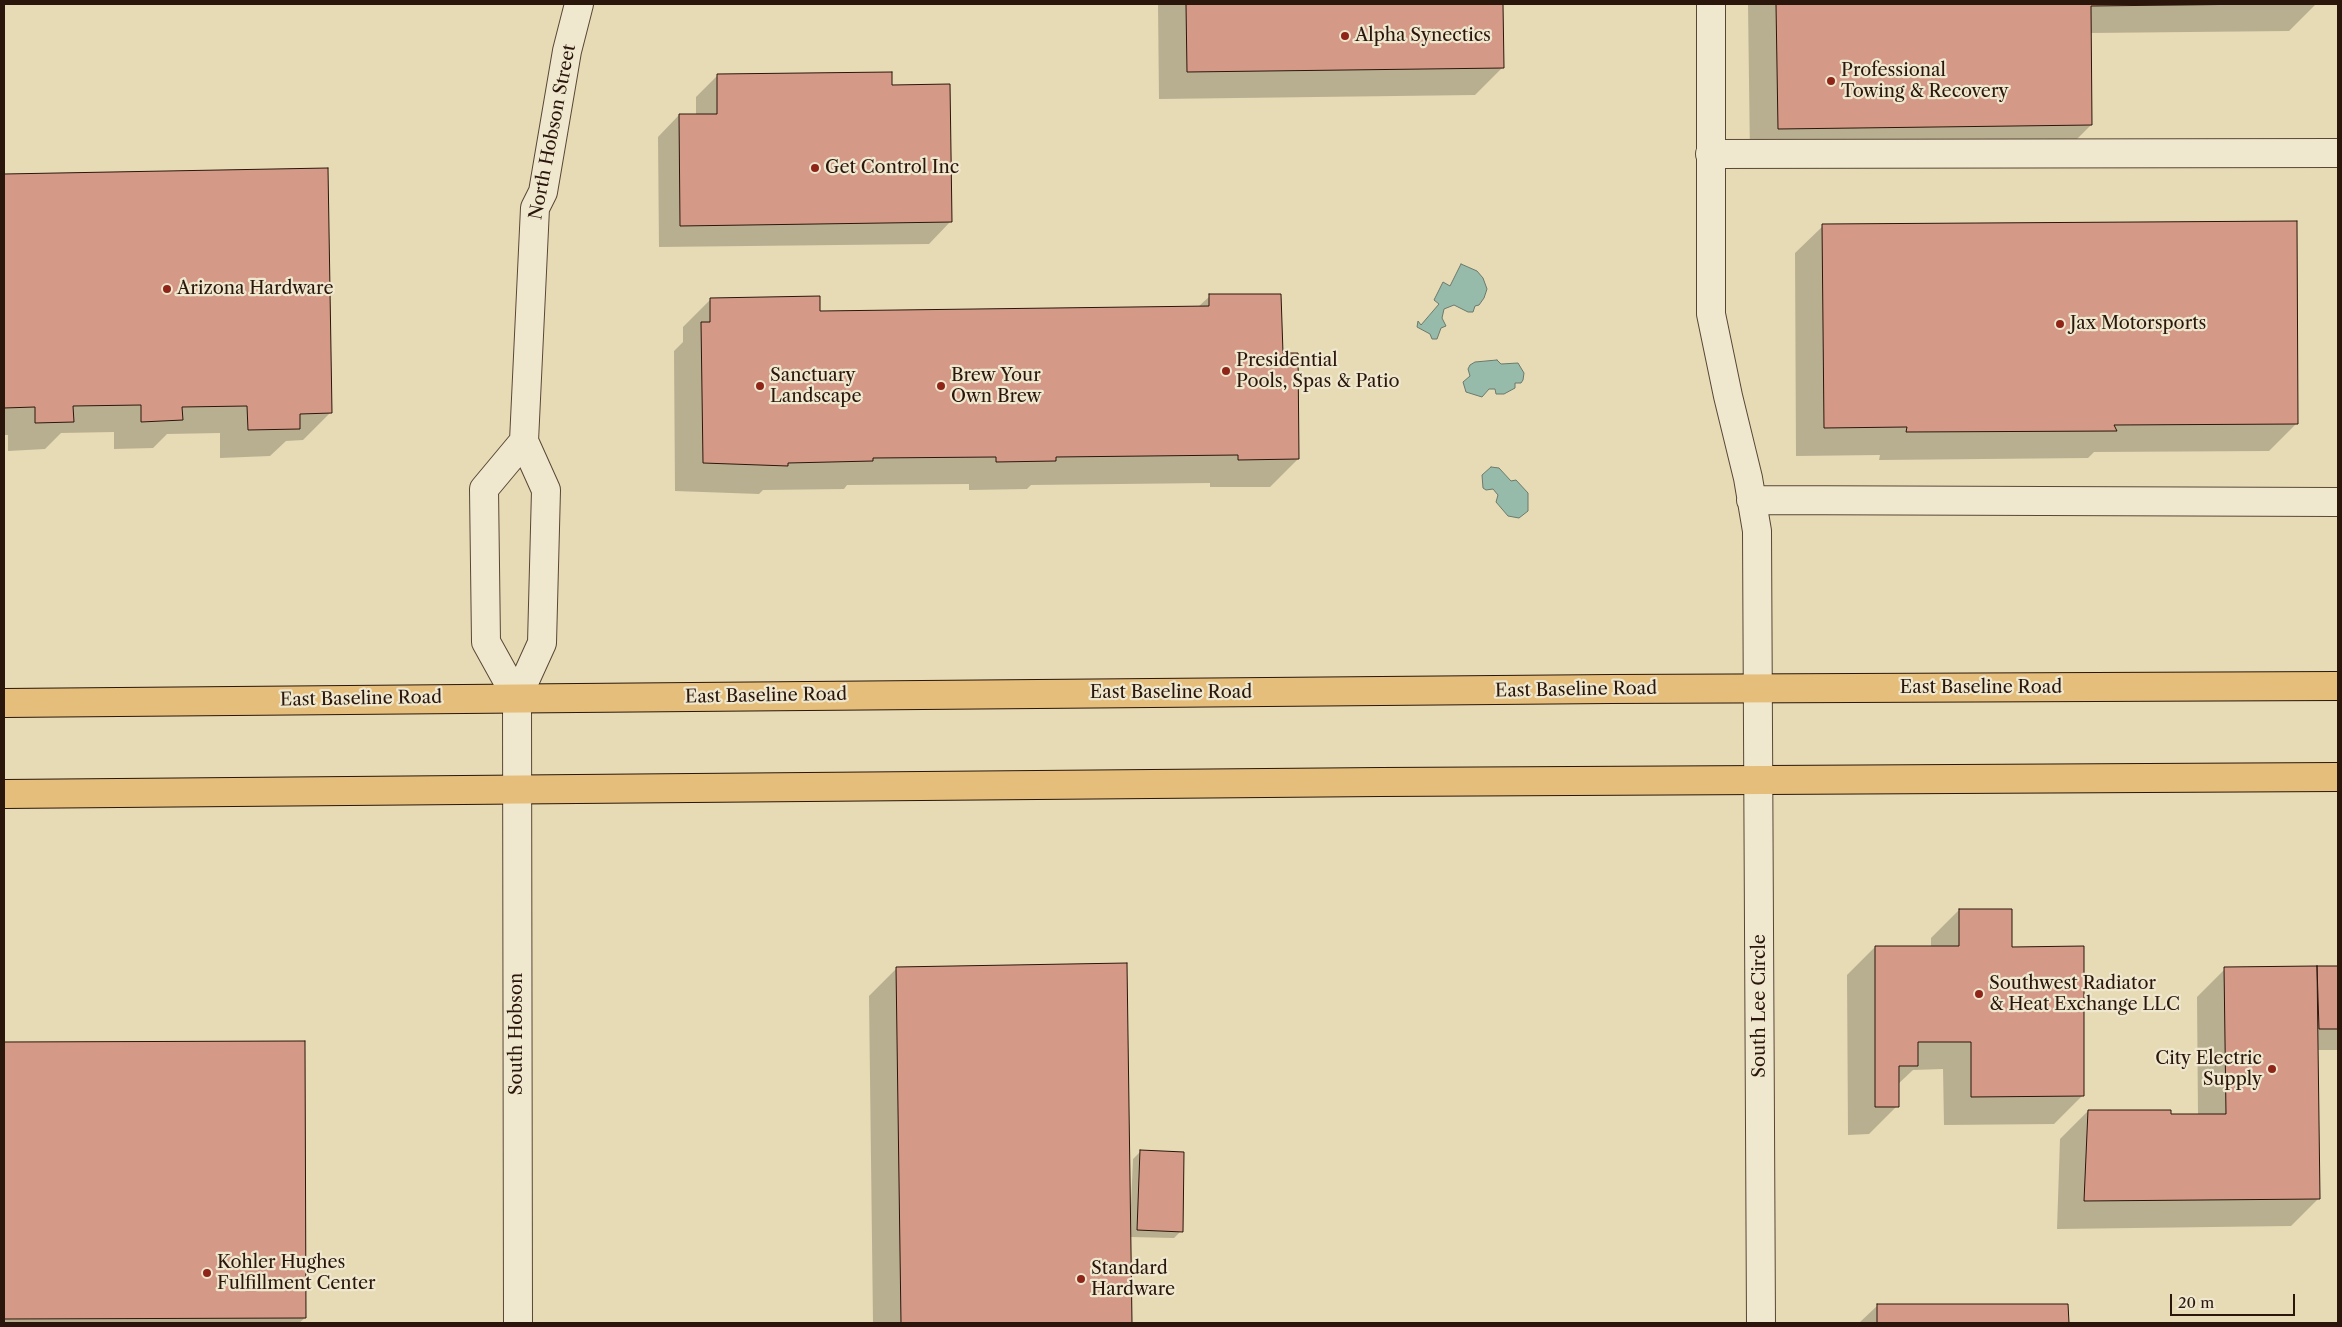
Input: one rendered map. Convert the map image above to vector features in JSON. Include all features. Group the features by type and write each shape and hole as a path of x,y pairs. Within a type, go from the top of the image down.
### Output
{"main road":[{"name":"East Baseline Road","path":"4,703 2338,686"},
{"path":"4,794 2338,777"}],"street":[{"name":"North Hobson Street","path":"517,744 517,698 542,643 546,490 524,440 535,208 543,192 567,51 579,4"},
{"name":"South Lee Circle","path":"1711,4 1711,314 1752,500 1757,531 1761,1323"},
{"path":"1710,154 2338,153"},
{"name":"North Hobson Street","path":"517,698 486,642 484,489 524,440"},
{"path":"1752,500 2338,502"},
{"name":"South Hobson","path":"517,744 518,1323"}],"shaded area":[{"path":"1461,264 1477,271 1483,278 1487,289 1484,298 1479,305 1475,306 1473,312 1468,312 1454,305 1444,309 1442,318 1446,326 1441,328 1437,339 1432,339 1430,334 1417,327 1418,321 1421,325 1439,304 1434,300 1443,282 1450,286"},
{"path":"1497,360 1501,364 1518,363 1524,373 1521,383 1515,383 1515,388 1504,394 1496,394 1495,389 1489,389 1482,397 1466,392 1463,382 1470,376 1468,369 1470,365 1475,362"},
{"path":"1491,467 1499,468 1511,481 1516,480 1528,493 1528,511 1519,518 1508,516 1496,502 1498,495 1493,489 1486,490 1483,488 1482,475"}],"building":[{"name":"Alpha Synectics","path":"1186,4 1503,4 1504,68 1187,72"},
{"path":"1776,4 2264,4 2091,6 2092,125 1778,129"},
{"name":"Get Control Inc","path":"892,72 892,85 950,84 952,222 680,226 679,114 717,114 717,74"},
{"name":"Arizona Hardware","path":"328,168 332,413 300,414 300,429 248,430 247,406 182,407 183,420 141,422 141,405 73,406 74,422 35,423 35,407 4,408 4,174"},
{"name":"Jax Motorsports","path":"2297,221 2298,424 2114,425 2117,431 1906,432 1907,427 1824,428 1822,224"},
{"path":"1209,294 1281,294 1283,353 1298,353 1299,459 1238,460 1238,455 1056,457 1056,461 996,462 996,457 873,458 873,461 788,463 788,466 703,463 701,322 710,322 710,298 820,296 820,311 1209,306"},
{"name":"Southwest Radiator & Heat Exchange LLC","path":"1959,909 2012,909 2012,947 2084,946 2084,1096 1971,1097 1971,1042 1918,1042 1918,1066 1899,1066 1899,1107 1875,1107 1875,946 1959,946"},
{"path":"1127,963 1132,1323 901,1323 896,967"},
{"path":"2317,966 2338,966 2338,1029 2319,1029"},
{"name":"City Electric Supply","path":"2317,966 2320,1199 2084,1201 2088,1110 2171,1110 2171,1114 2226,1114 2224,967"},
{"path":"305,1041 306,1318 4,1319 4,1042"},
{"path":"1140,1150 1184,1152 1183,1232 1137,1230"},
{"path":"1877,1304 2068,1304 2069,1323 1877,1323"}],"place":[{"name":"Alpha Synectics","path":"1345,36"},
{"name":"Professional Towing & Recovery","path":"1831,81"},
{"name":"Get Control Inc","path":"815,168"},
{"name":"Arizona Hardware","path":"167,289"},
{"name":"Jax Motorsports","path":"2060,324"},
{"name":"Presidential Pools, Spas & Patio","path":"1226,371"},
{"name":"Sanctuary Landscape","path":"760,386"},
{"name":"Brew Your Own Brew","path":"941,386"},
{"name":"Southwest Radiator & Heat Exchange LLC","path":"1979,994"},
{"name":"City Electric Supply","path":"2272,1069"},
{"name":"Kohler Hughes Fulfillment Center","path":"207,1273"},
{"name":"Standard Hardware","path":"1081,1279"}]}
